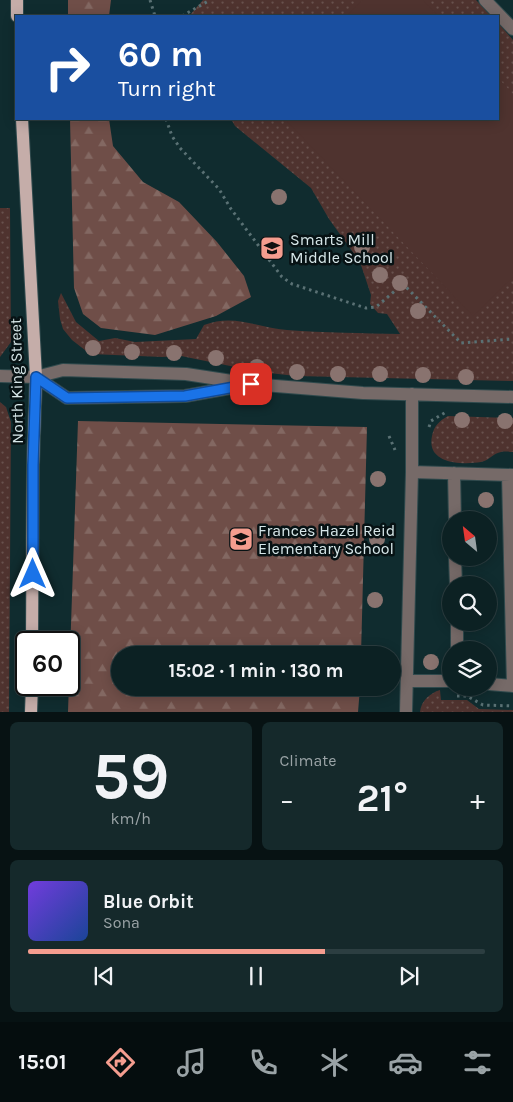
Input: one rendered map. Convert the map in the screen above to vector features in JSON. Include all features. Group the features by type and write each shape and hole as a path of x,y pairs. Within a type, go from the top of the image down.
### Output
{"main road":[{"path":"17,0 18,15"},
{"name":"North King Street","path":"22,120 36,377 33,465 32,631"},
{"path":"31,712 32,696"}],"lane":[{"path":"485,0 513,30"},
{"path":"0,376 36,377 63,370 186,374 251,384 362,393 513,397"},
{"path":"36,377 67,398 185,396 251,384"},
{"path":"406,712 412,394"},
{"path":"412,472 511,475 513,686 497,685"},
{"path":"454,473 455,511"},
{"path":"407,680 442,681"}],"path":[{"path":"150,0 155,15"},
{"path":"184,15 210,0"},
{"path":"166,120 172,136 180,148 219,189 273,266 282,277 292,284 366,308 376,308 403,284 461,343 513,339"},
{"path":"428,428 431,421 448,411"},
{"path":"467,696 483,705 513,706"}],"shaded area":[{"path":"203,0 476,0 490,15 190,15"},
{"path":"363,0 423,0 437,15 347,15"},
{"path":"499,24 513,40 513,381 296,376 260,372 181,356 90,354 72,340 63,329 60,319 58,301 61,293 76,322 99,341 115,338 135,342 196,339 204,325 226,320 287,330 400,334 387,314 378,313 370,304 371,295 360,262 329,219 311,188 235,126 232,120 499,120"},
{"path":"499,79 513,94 513,277 473,316 286,120 499,120"},
{"path":"0,208 10,208 11,342 0,357"},
{"path":"0,402 6,407 11,422 9,712 0,712"},
{"path":"448,416 513,418 513,452 498,453 484,461 473,463 447,461 434,452 432,436 437,424"},
{"path":"440,690 441,700 467,700 479,709 513,710 513,712 420,712 422,704 427,698"}],"green space":[{"path":"68,0 111,0 109,15 68,15"},
{"path":"70,120 109,120 113,146 143,182 179,202 217,242 244,276 251,297 216,316 155,335 101,328 83,314 74,288"},
{"path":"78,421 367,427 361,646 111,646 111,696 359,696 358,712 68,712 69,696 80,696 80,631 71,631"}],"place":[{"name":"Smarts Mill Middle School","path":"272,248"},
{"name":"Frances Hazel Reid Elementary School","path":"241,539"}],"route":[{"path":"33,574 33,465 36,377 67,398 185,396 251,384"}]}
